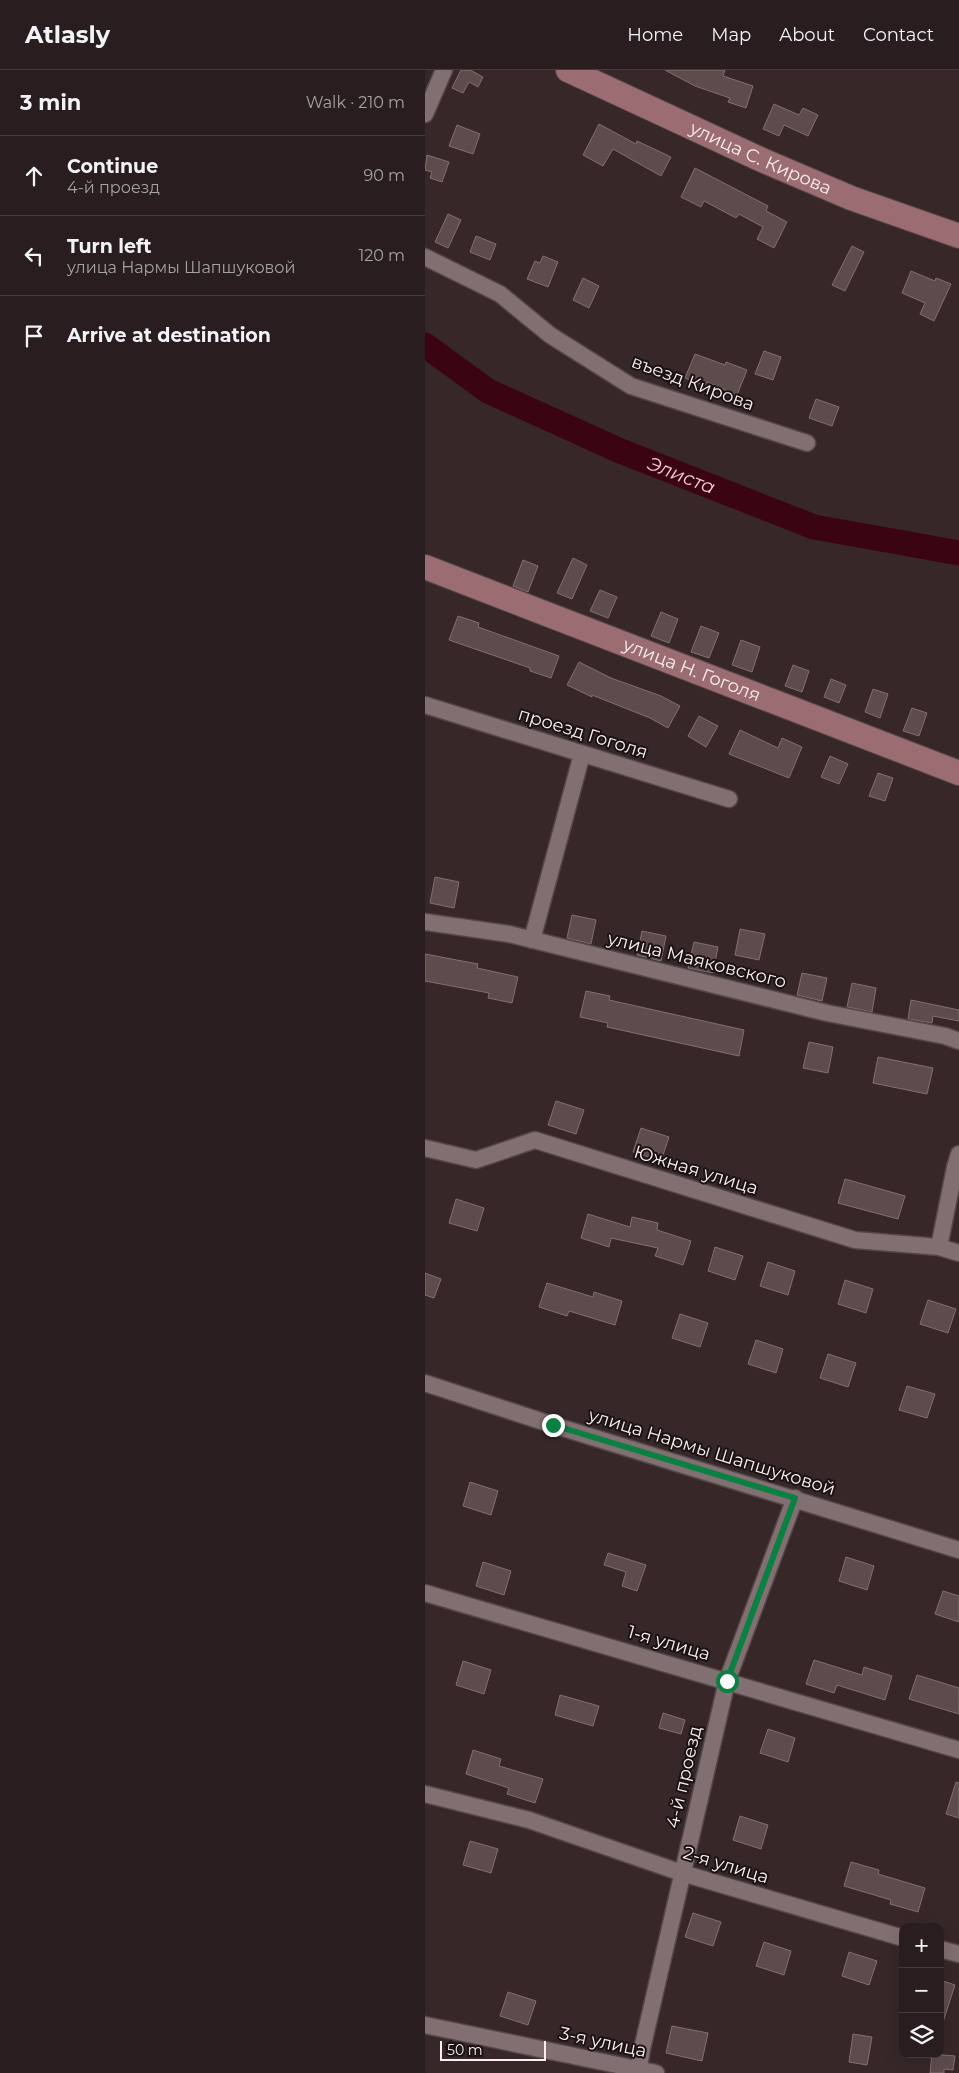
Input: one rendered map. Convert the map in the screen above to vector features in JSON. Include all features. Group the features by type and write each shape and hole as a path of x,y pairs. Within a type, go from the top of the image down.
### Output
{"street":[{"path":"425,114 444,70"},
{"name":"улица С. Кирова","path":"567,70 753,156 851,198 959,236"},
{"name":"въезд Кирова","path":"425,257 501,294 550,335 631,386 807,443"},
{"name":"улица Н. Гоголя","path":"425,568 959,773"},
{"name":"проезд Гоголя","path":"425,705 729,799"},
{"path":"532,940 582,754"},
{"name":"улица Маяковского","path":"425,922 509,934 827,1013 945,1036 959,1041"},
{"name":"Южная улица","path":"425,1148 475,1160 535,1140 855,1240 939,1247 959,1253"},
{"path":"939,1247 959,1154"},
{"name":"улица Нармы Шапшуковой","path":"425,1383 553,1425 959,1550"},
{"name":"4-й проезд","path":"639,2071 642,2048 681,1873 727,1681 795,1498"},
{"name":"1-я улица","path":"425,1593 959,1750"},
{"name":"2-я улица","path":"425,1794 529,1820 681,1873 899,1937"},
{"path":"944,1950 959,1954"},
{"name":"3-я улица","path":"425,2025 639,2071 656,2073"}],"building":[{"path":"461,70 470,70 483,77 478,87 469,82 463,93 452,88"},
{"path":"665,70 725,70 723,76 753,86 746,108 728,102 730,98 695,86"},
{"path":"774,104 799,115 803,108 818,115 808,136 784,125 779,136 763,129"},
{"path":"599,124 636,144 637,141 671,157 661,176 613,149 603,166 583,155"},
{"path":"457,125 480,134 473,154 449,146"},
{"path":"427,155 449,162 442,182 430,178 432,172 425,170"},
{"path":"695,168 768,206 766,211 787,222 774,248 757,239 763,227 739,214 736,218 704,201 701,207 681,197"},
{"path":"448,214 461,220 448,248 435,242"},
{"path":"476,236 496,244 490,260 470,252"},
{"path":"852,246 864,252 845,291 832,285"},
{"path":"543,256 558,262 548,287 527,279 535,261 540,263"},
{"path":"911,271 935,281 936,278 951,284 934,321 920,314 925,303 902,293"},
{"path":"583,278 599,286 589,308 573,300"},
{"path":"764,351 781,357 773,380 755,374"},
{"path":"695,354 725,365 726,362 747,370 737,395 707,382 705,386 685,378"},
{"path":"816,399 839,407 832,426 809,418"},
{"path":"573,558 587,565 572,599 557,593"},
{"path":"523,560 538,566 528,592 513,586"},
{"path":"600,590 617,597 608,618 590,611"},
{"path":"661,612 678,619 669,643 651,636"},
{"path":"458,616 479,623 478,627 559,656 551,678 530,671 530,668 449,640"},
{"path":"701,626 719,633 709,658 691,652"},
{"path":"741,640 760,647 752,672 732,665"},
{"path":"579,662 611,678 661,696 680,706 668,728 650,718 592,695 592,697 567,685"},
{"path":"793,665 809,671 802,692 785,686"},
{"path":"831,679 846,685 839,703 824,697"},
{"path":"873,689 888,694 880,718 865,712"},
{"path":"912,708 927,713 919,736 903,731"},
{"path":"699,716 718,726 706,747 688,736"},
{"path":"740,730 778,748 782,738 802,747 789,778 729,754"},
{"path":"830,756 848,764 839,784 821,777"},
{"path":"878,773 893,778 885,801 869,796"},
{"path":"435,877 459,882 454,908 430,903"},
{"path":"572,915 596,920 591,944 567,938"},
{"path":"740,929 765,934 759,960 735,955"},
{"path":"642,931 666,936 661,961 637,955"},
{"path":"694,942 718,947 713,973 688,968"},
{"path":"425,954 478,964 477,968 518,977 512,1003 488,998 489,993 425,981"},
{"path":"802,973 827,978 822,1001 797,995"},
{"path":"852,983 876,988 872,1012 847,1007"},
{"path":"586,991 610,996 609,1000 744,1030 739,1056 607,1027 608,1023 580,1017"},
{"path":"911,1000 959,1010 959,1021 933,1016 932,1023 908,1019"},
{"path":"809,1042 833,1047 828,1073 803,1068"},
{"path":"878,1057 933,1068 927,1094 873,1083"},
{"path":"556,1101 584,1110 576,1134 548,1125"},
{"path":"641,1128 669,1137 661,1161 633,1152"},
{"path":"845,1179 905,1196 898,1219 838,1203"},
{"path":"456,1199 484,1208 477,1231 449,1223"},
{"path":"588,1214 630,1227 632,1217 658,1223 657,1230 691,1241 683,1265 655,1256 658,1248 611,1238 609,1247 581,1238"},
{"path":"715,1247 743,1256 735,1280 708,1271"},
{"path":"768,1262 795,1271 788,1295 760,1286"},
{"path":"425,1273 441,1279 434,1298 425,1295"},
{"path":"845,1280 873,1289 866,1313 838,1304"},
{"path":"547,1283 593,1297 594,1292 622,1301 615,1325 569,1311 567,1316 539,1307"},
{"path":"928,1300 956,1309 948,1333 920,1324"},
{"path":"680,1314 708,1323 700,1347 672,1338"},
{"path":"756,1340 783,1349 776,1373 748,1364"},
{"path":"828,1354 856,1363 848,1387 820,1378"},
{"path":"907,1386 935,1394 927,1418 899,1410"},
{"path":"470,1482 498,1491 491,1515 463,1506"},
{"path":"608,1553 646,1565 637,1591 622,1586 626,1572 604,1565"},
{"path":"846,1557 874,1566 867,1590 839,1581"},
{"path":"483,1562 511,1571 504,1595 476,1586"},
{"path":"943,1591 959,1596 959,1622 935,1614"},
{"path":"814,1660 862,1675 864,1667 892,1676 885,1700 837,1685 834,1693 806,1684"},
{"path":"463,1661 491,1670 484,1694 456,1685"},
{"path":"917,1675 959,1688 959,1714 909,1699"},
{"path":"560,1695 599,1706 593,1726 555,1715"},
{"path":"663,1713 685,1720 681,1734 659,1728"},
{"path":"768,1729 795,1738 788,1762 760,1753"},
{"path":"473,1750 501,1759 499,1766 543,1779 535,1803 507,1794 509,1788 466,1774"},
{"path":"956,1782 959,1783 959,1818 946,1814"},
{"path":"740,1816 768,1825 761,1849 733,1840"},
{"path":"470,1841 498,1849 491,1873 463,1865"},
{"path":"851,1862 879,1870 878,1874 925,1888 918,1912 890,1904 891,1900 844,1886"},
{"path":"693,1913 721,1922 713,1946 685,1937"},
{"path":"764,1942 791,1951 784,1975 756,1966"},
{"path":"849,1952 877,1961 869,1985 842,1976"},
{"path":"944,1981 955,1985 944,2019"},
{"path":"508,1992 536,2001 528,2025 500,2016"},
{"path":"672,2026 708,2033 702,2061 666,2053"},
{"path":"853,2034 872,2037 867,2065 849,2062"},
{"path":"944,2055 955,2056 953,2070 944,2069 944,2073 930,2073 932,2058 944,2058"}],"waterway":[{"name":"Элиста","path":"425,345 488,391 618,450 814,527 959,553"}],"route":[{"path":"553,1425 795,1498 727,1681"}]}
